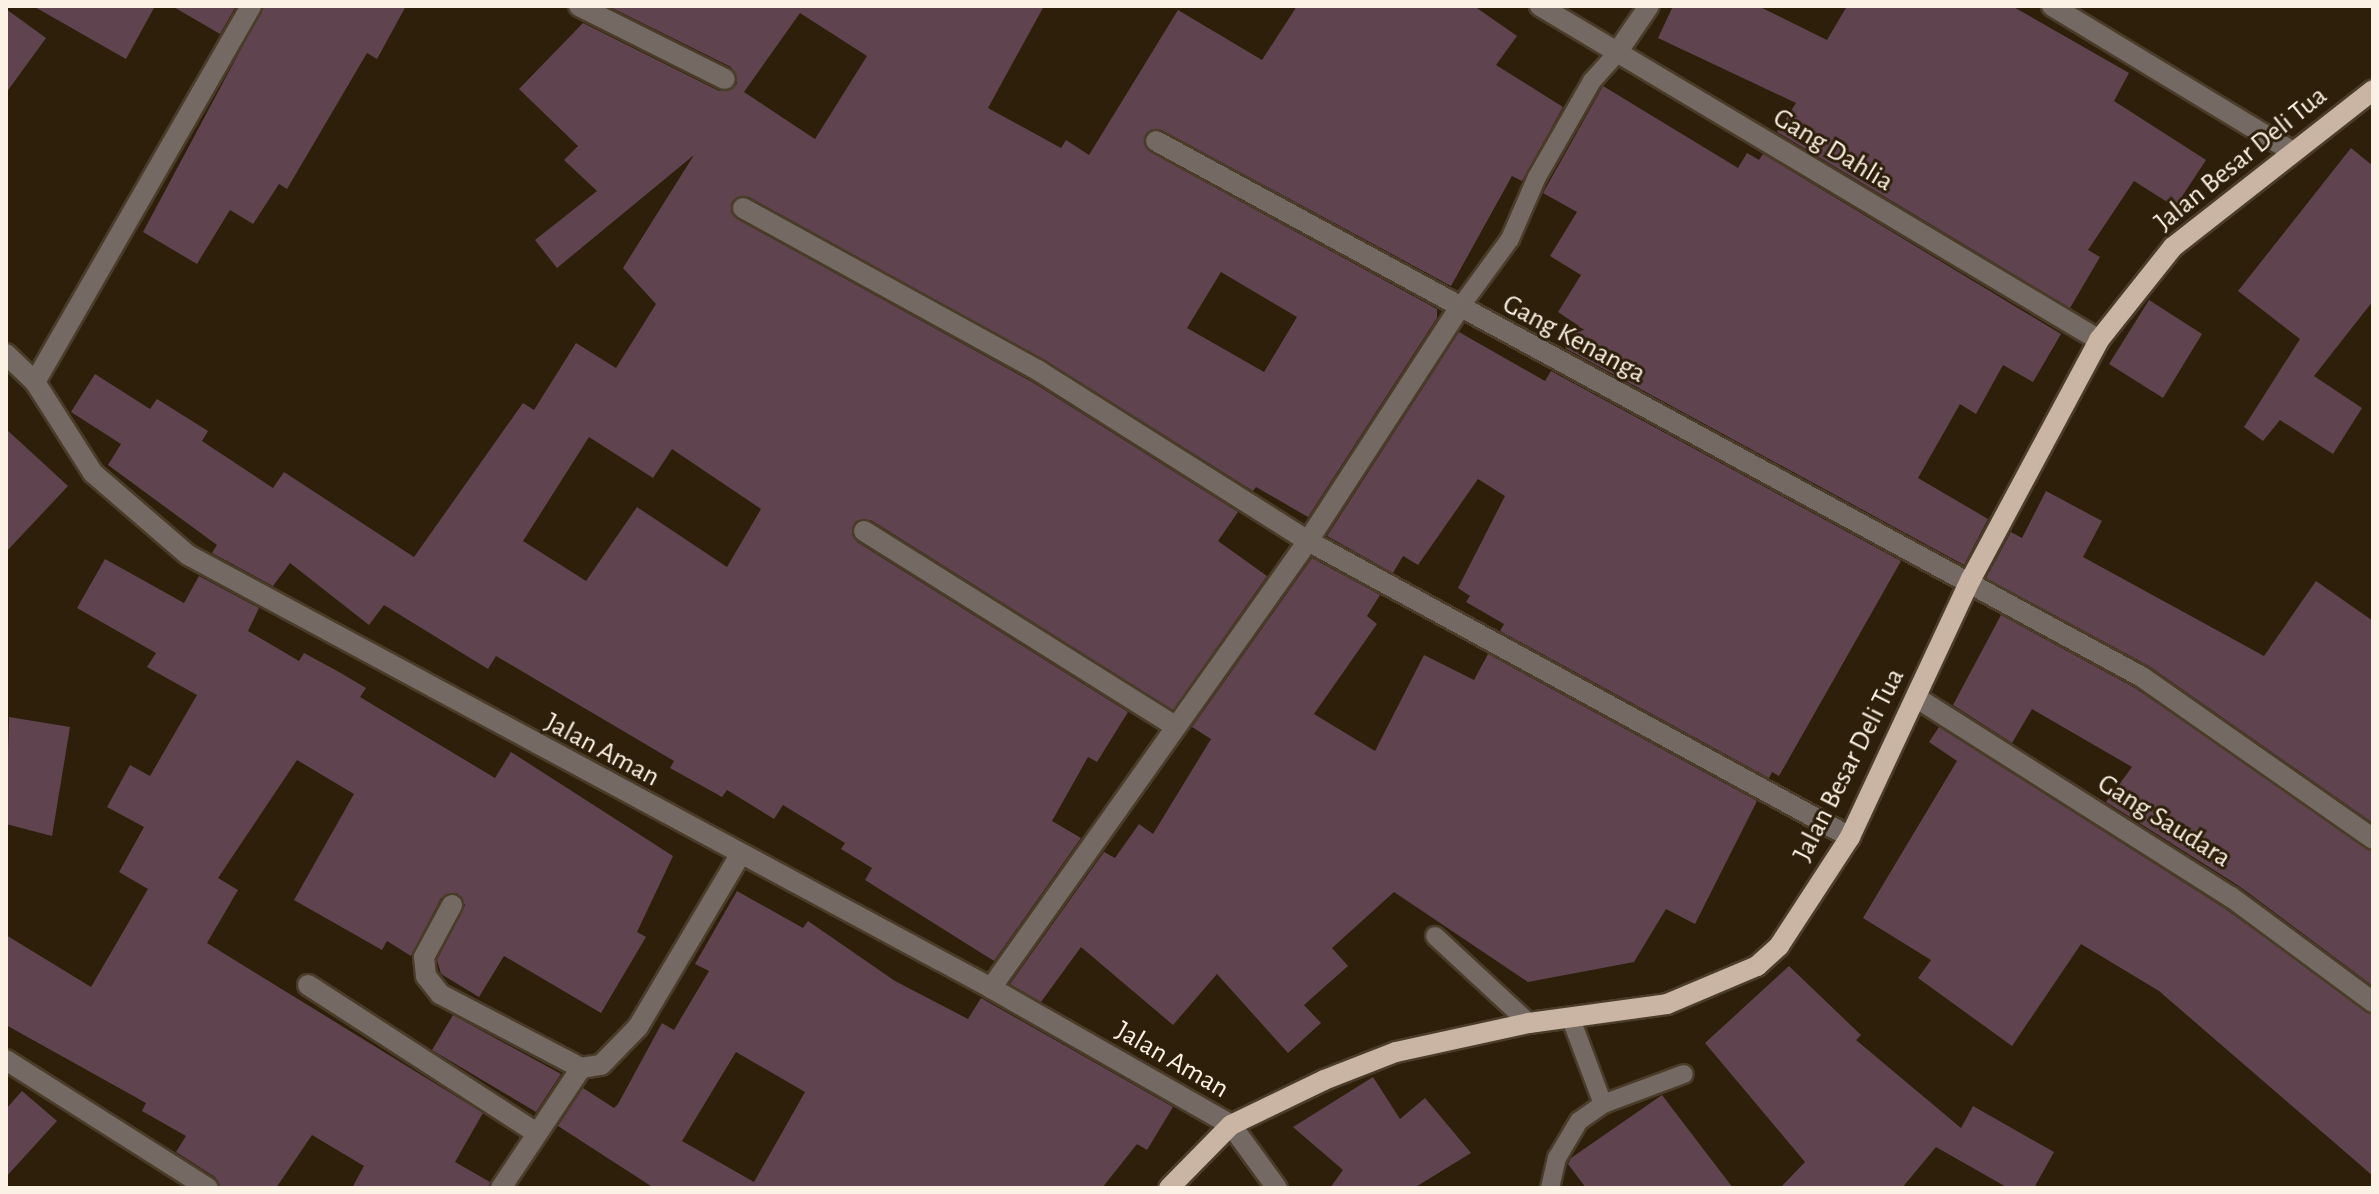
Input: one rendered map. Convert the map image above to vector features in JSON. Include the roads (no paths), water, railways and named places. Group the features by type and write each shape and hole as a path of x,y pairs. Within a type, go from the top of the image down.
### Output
{"main road":[{"name":"Jalan Besar Deli Tua","path":"1169,1188 1231,1125 1396,1052 1529,1023 1571,1019 1692,997 1757,966 1779,946 1850,837 1971,579 2099,340 2173,247 2290,150 2373,90"}],"street":[{"path":"35,382 251,6"},
{"path":"579,6 725,79"},
{"name":"Gang Dahlia","path":"1540,6 2099,340"},
{"path":"1616,54 1649,6"},
{"path":"2052,6 2290,150"},
{"name":"Gang Kenanga","path":"1156,141 1458,310 1971,579 2142,677 2373,839"},
{"path":"743,208 1039,371 1308,541 1850,837"},
{"path":"991,988 1308,541 1458,310"},
{"name":"Jalan Aman","path":"6,354 35,382 93,473 188,555 991,988 1231,1125"},
{"path":"864,531 1176,727"},
{"name":"Gang Saudara","path":"1917,698 2231,897 2373,1002"},
{"path":"452,905 424,957 426,976 440,994 581,1068 601,1065 638,1027 740,855"},
{"path":"308,985 537,1133"},
{"path":"6,1060 208,1188"},
{"path":"501,1188 581,1068"},
{"path":"1231,1125 1277,1188"}],"lane":[{"path":"1458,310 1510,239 1552,150 1592,81 1616,54"},
{"path":"1435,936 1529,1023"},
{"path":"1571,1019 1603,1104"},
{"path":"1550,1188 1566,1137 1603,1104 1684,1074"}]}
